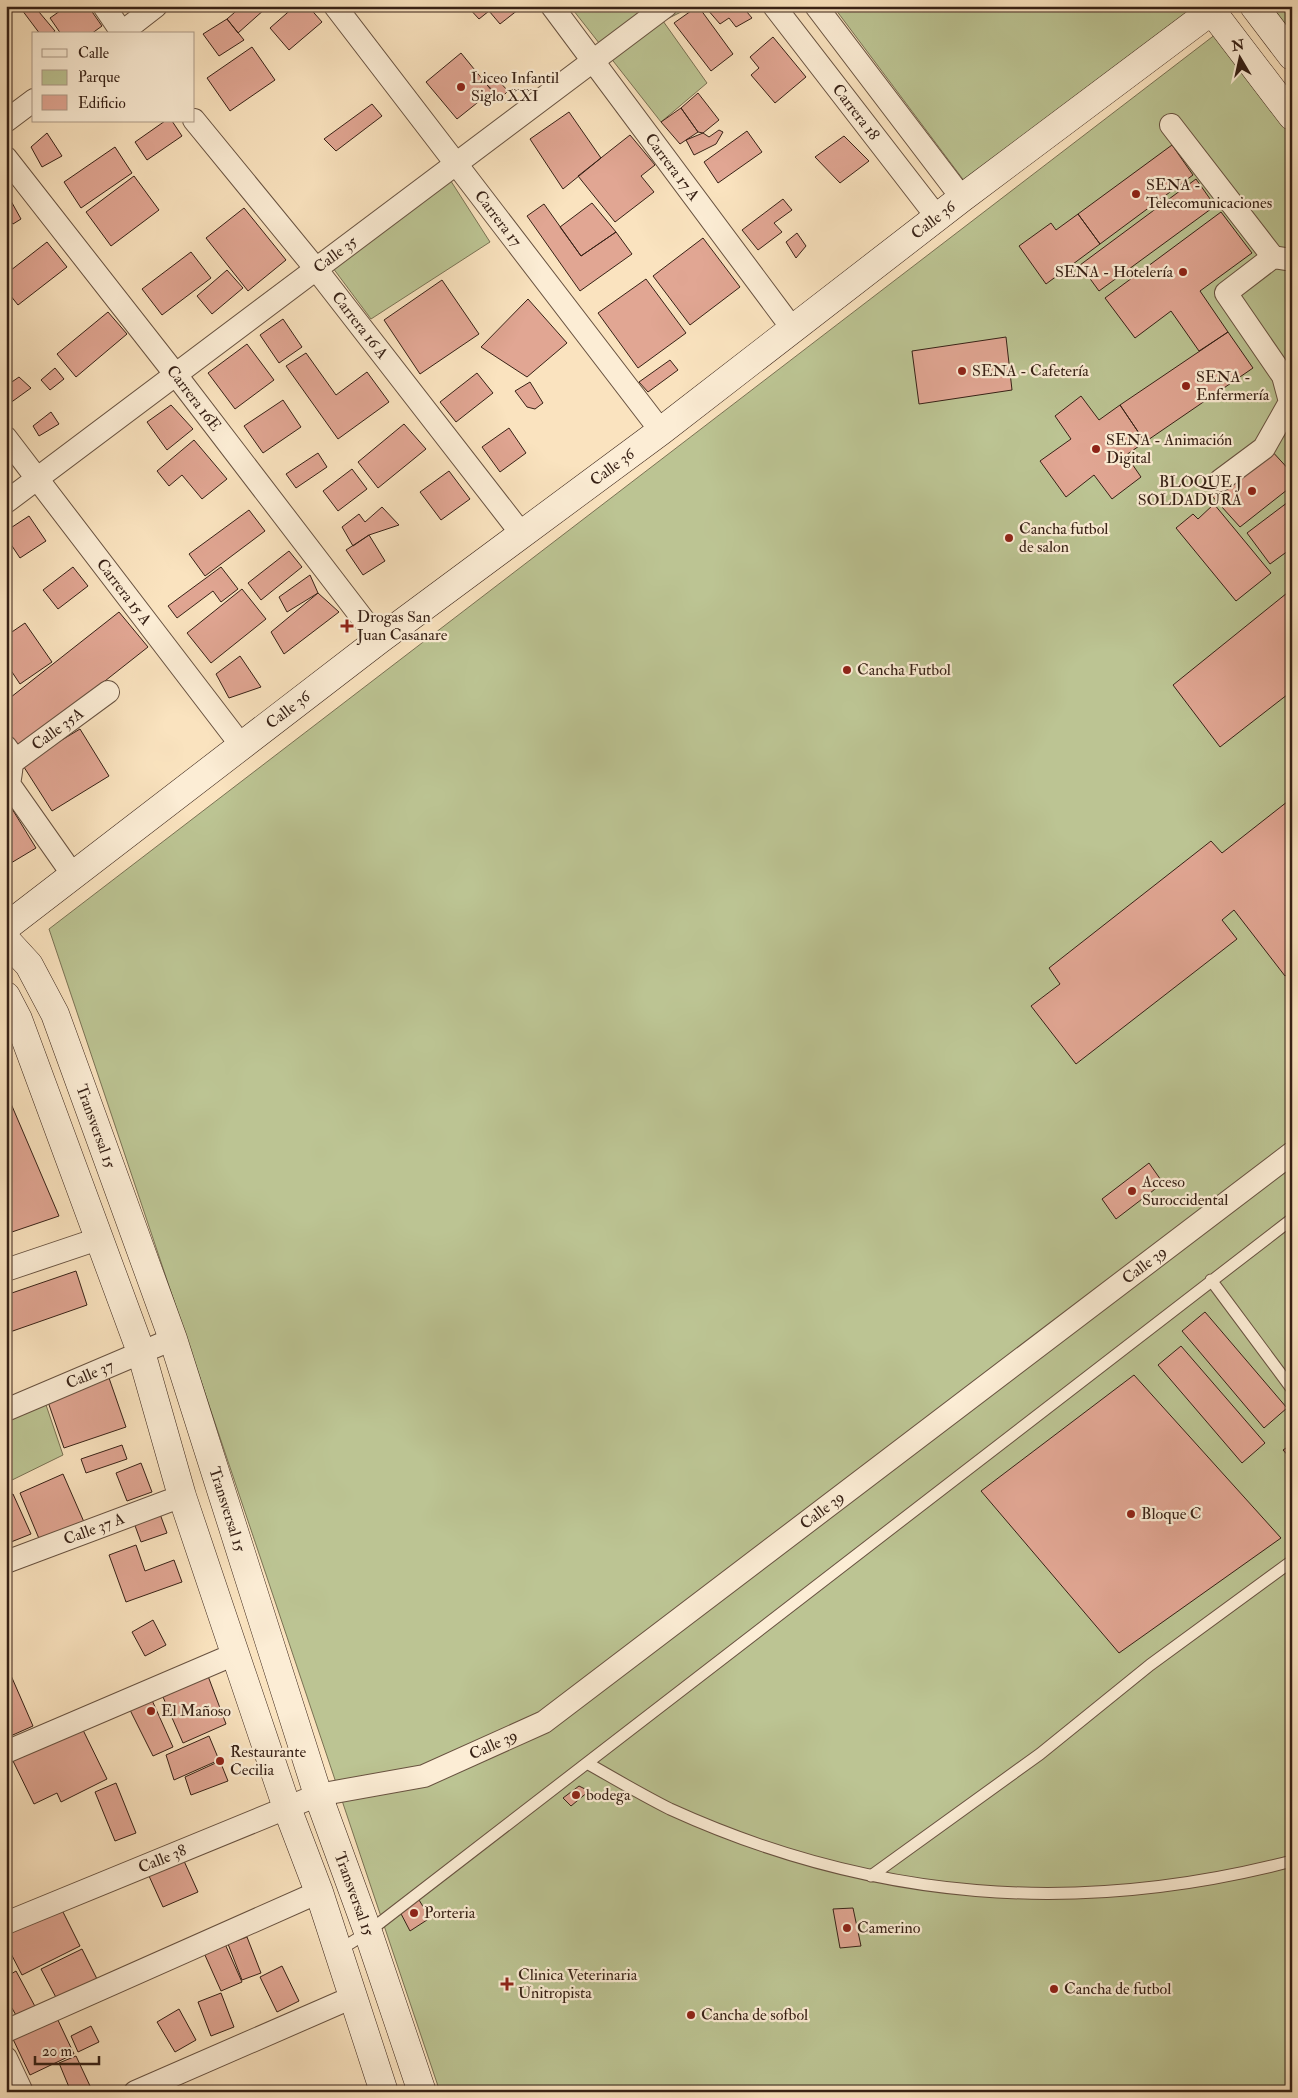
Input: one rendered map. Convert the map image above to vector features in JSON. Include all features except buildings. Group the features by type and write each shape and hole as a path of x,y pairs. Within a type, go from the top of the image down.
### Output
{"street":[{"path":"104,6 121,32"},
{"path":"123,32 156,6"},
{"name":"Carrera 17","path":"335,6 660,431"},
{"name":"Carrera 17 A","path":"552,6 792,328"},
{"name":"Calle 35","path":"6,502 666,6"},
{"name":"Carrera 18","path":"774,6 938,217"},
{"name":"Carrera 18","path":"816,6 962,198"},
{"path":"1254,6 1292,56"},
{"path":"1213,8 1292,116"},
{"name":"Calle 36","path":"6,927 241,745 521,533 660,431 792,328 1213,8"},
{"path":"6,122 32,102"},
{"name":"Carrera 16 A","path":"195,121 316,269 521,533"},
{"path":"1171,126 1282,258 1226,293 1283,376 1290,402 1264,448 1221,480"},
{"name":"Carrera 16E","path":"6,158 176,375 379,640"},
{"name":"Carrera 15 A","path":"6,438 241,745"},
{"name":"Calle 35A","path":"8,759 108,692"},
{"path":"8,759 9,784 73,876"},
{"name":"Transversal 15","path":"6,940 29,965 55,1014 173,1338 318,1795 368,1932 422,2092"},
{"name":"Transversal 15","path":"6,996 18,1019 141,1352 182,1496 287,1808 319,1892 384,2092"},
{"name":"Calle 39","path":"318,1795 424,1776 544,1722 1292,1153"},
{"path":"6,1270 98,1239"},
{"name":"Calle 37","path":"6,1410 173,1338"},
{"name":"Calle 37 A","path":"6,1562 182,1496"},
{"path":"6,1752 235,1654"},
{"name":"Calle 38","path":"6,1923 318,1795"},
{"path":"6,2031 319,1892"},
{"path":"135,2092 353,1997"},
{"path":"6,2058 22,2092"}],"lane":[{"path":"338,1950 368,1932 588,1764 1292,1219"},
{"path":"1211,1280 1292,1389"},
{"path":"871,1876 1040,1754 1150,1665 1292,1561"},
{"path":"588,1764 668,1808 711,1827 798,1858 871,1876 934,1887 980,1892 1072,1895 1165,1887 1238,1875 1292,1861"}],"green space":[{"path":"570,6 693,6 663,21 707,83 661,122"},
{"path":"833,6 1198,6 968,186"},
{"path":"1258,6 1292,6 1292,45"},
{"path":"1216,34 1292,134 1292,2092 440,2092 49,929"},
{"path":"447,175 490,242 371,319 327,260"},
{"path":"45,1402 63,1455 6,1483 6,1418"}],"place":[{"name":"Liceo Infantil Siglo XXI","path":"461,87"},
{"name":"SENA - Telecomunicaciones","path":"1136,194"},
{"name":"SENA - Hotelería","path":"1183,272"},
{"name":"SENA - Cafetería","path":"962,371"},
{"name":"SENA - Enfermería","path":"1186,386"},
{"name":"SENA - Animación Digital","path":"1096,449"},
{"name":"BLOQUE J SOLDADURA","path":"1252,491"},
{"name":"Cancha futbol de salon","path":"1009,538"},
{"name":"Drogas San Juan Casanare","path":"347,626"},
{"name":"Cancha Futbol","path":"847,670"},
{"name":"Acceso Suroccidental","path":"1132,1191"},
{"name":"Bloque C","path":"1131,1514"},
{"name":"El Mañoso","path":"151,1711"},
{"name":"Restaurante Cecilia","path":"220,1761"},
{"name":"bodega","path":"576,1795"},
{"name":"Porteria","path":"414,1913"},
{"name":"Camerino","path":"847,1928"},
{"name":"Clinica Veterinaria Unitropista","path":"507,1984"},
{"name":"Cancha de futbol","path":"1054,1989"},
{"name":"Cancha de sofbol","path":"691,2015"}]}
